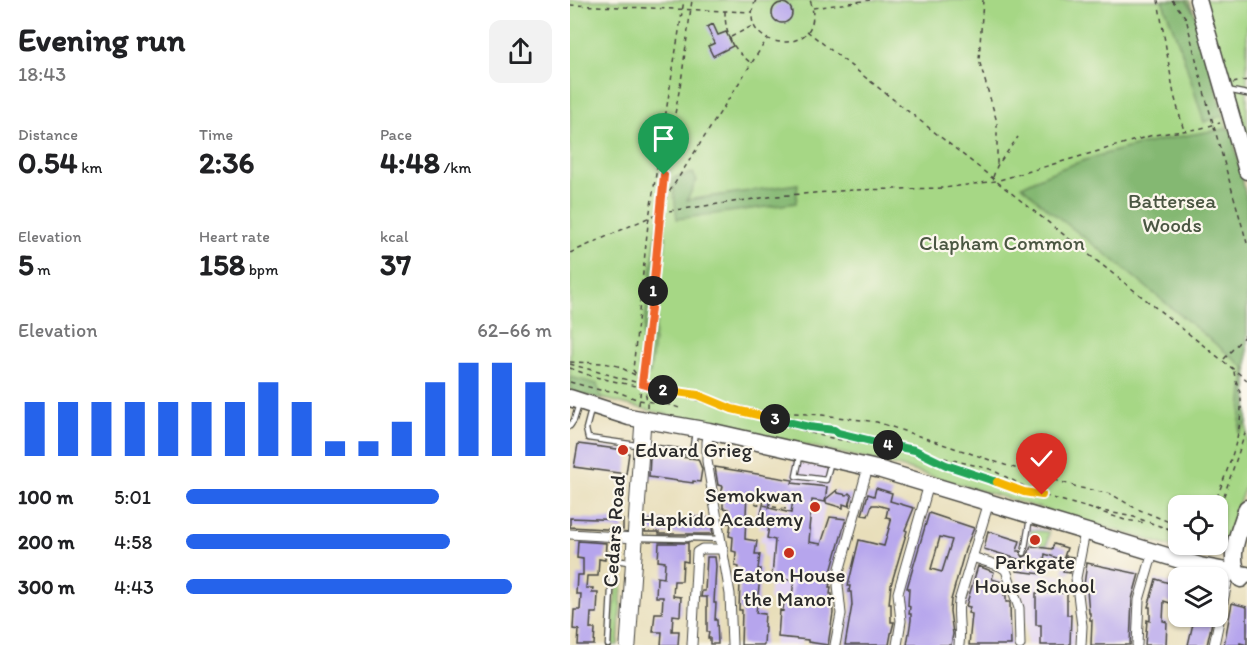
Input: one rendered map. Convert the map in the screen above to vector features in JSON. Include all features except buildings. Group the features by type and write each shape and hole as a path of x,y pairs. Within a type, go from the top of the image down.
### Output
{"highway":[{"path":"1198,0 1247,171"},
{"path":"581,402 868,467 1205,567 1221,562 1226,555"},
{"path":"1241,578 1228,548 1247,507"}],"main road":[{"name":"Cedars Road","path":"628,645 641,414"}],"street":[{"path":"703,430 711,492 730,594 732,645"},
{"path":"835,645 841,614 839,572 868,467"},
{"path":"897,645 901,621 898,593 928,484"},
{"path":"959,645 961,633 958,605 989,502"},
{"path":"1081,645 1082,626 1076,578 1085,532"},
{"path":"570,534 634,538"},
{"path":"692,645 697,552 702,549 723,549"},
{"path":"1137,645 1139,600 1153,552"},
{"path":"972,557 1006,570 1019,608 1020,645"},
{"path":"1214,645 1241,578"}],"lane":[{"path":"1225,90 1247,94"},
{"path":"570,426 581,402"},
{"path":"581,402 588,438 692,453 703,430"},
{"path":"801,452 796,476 826,480 832,459"},
{"path":"1024,553 1031,515"},
{"path":"634,538 721,538"},
{"path":"608,645 613,553"},
{"path":"613,560 633,562"}],"path":[{"path":"646,398 633,370 650,216 684,0"},
{"path":"641,414 639,400 664,175 682,75 692,0"},
{"path":"756,0 752,12 754,25 760,34 778,43 797,40 807,31 813,17 810,0"},
{"path":"812,8 870,0"},
{"path":"983,0 979,60 997,122 997,165 993,178"},
{"path":"1158,0 1174,95 1184,130"},
{"path":"1172,0 1186,18 1247,243"},
{"path":"570,5 752,12"},
{"path":"725,11 725,28 735,51 751,63"},
{"path":"730,37 754,25"},
{"path":"807,31 1247,380"},
{"path":"660,212 666,197 767,39"},
{"path":"570,254 660,212 776,196 853,190 944,188 996,181 1153,135 1224,122"},
{"path":"997,165 1018,137"},
{"path":"1223,360 1247,333"},
{"path":"570,363 604,363 618,366 637,375"},
{"path":"570,363 641,386"},
{"path":"570,368 641,386 698,395 753,410 877,422 1005,465 1081,488 1111,494 1135,508 1168,522"},
{"path":"1218,495 1238,437 1240,395 1234,369"},
{"path":"637,375 643,371"},
{"path":"570,382 682,409"},
{"path":"678,393 703,402 716,402"},
{"path":"698,395 813,434 872,444 886,444"},
{"path":"762,417 809,427 826,434 838,433 869,439 990,469 1042,495"},
{"path":"788,426 852,432 869,439"},
{"path":"1224,495 1247,428"},
{"path":"834,430 838,433"},
{"path":"915,450 971,474 1024,492 1042,495 1125,520 1150,523 1168,530"},
{"path":"711,492 735,495 757,504 786,509"}],"shaded area":[{"name":"Eaton House the Manor","path":"793,462 832,469 812,575 802,645 774,645 779,601 769,600 767,557 763,556 764,542 760,542 764,529 759,528 761,514 755,513 759,503 789,510"},
{"path":"1023,523 1050,531 1047,574 1063,575 1061,589 1068,589 1075,632 1074,645 1027,645 1025,606 1016,575"}],"green space":[{"name":"Clapham Common","path":"570,0 1189,0 1197,19 1247,200 1247,481 1228,534 1228,495 1168,495 1168,545 894,465 652,411 570,390"},
{"path":"1162,0 1186,0 1195,14 1224,115 1204,122 1181,49"},
{"path":"1203,0 1247,0 1247,151"},
{"name":"Battersea Woods","path":"1231,128 1247,201 1247,422 1239,433 1245,368 1022,186 1047,174 1098,156 1177,137"},
{"path":"693,173 697,180 687,200 798,184 796,203 677,219 672,178"},
{"path":"657,228 666,237 650,373 647,376 639,367"},
{"path":"570,377 597,384 602,400 570,391"},
{"path":"1031,530 1049,532 1047,545 1029,543"},
{"path":"623,568 618,645 612,645 617,569"}],"place":[{"name":"Edvard Grieg","path":"623,450"},
{"name":"Semokwan Hapkido Academy","path":"815,507"},
{"name":"Parkgate House School","path":"1035,540"},
{"name":"Eaton House the Manor","path":"789,553"}],"route":[{"path":"664,175 642,384 671,392 698,395 732,409 762,417 809,427 826,428 849,436 915,450 971,474 1024,492 1042,495"}]}
